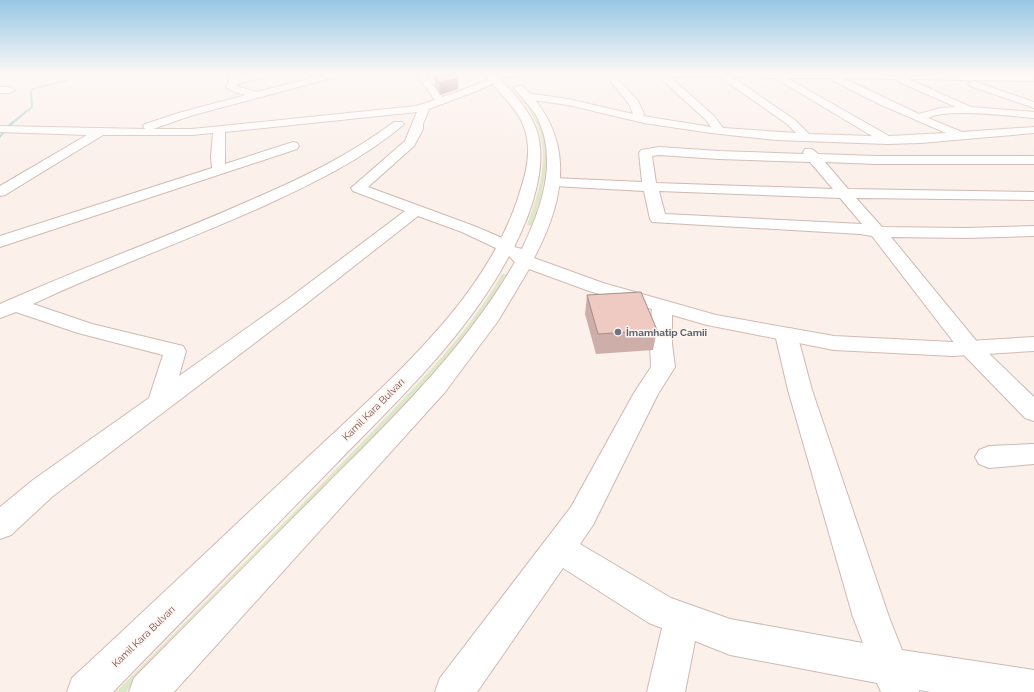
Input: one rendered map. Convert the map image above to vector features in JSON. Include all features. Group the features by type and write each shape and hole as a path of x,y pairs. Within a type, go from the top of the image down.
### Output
{"street":[{"path":"131,132 219,105"},
{"path":"0,129 169,133 219,129 430,105"},
{"name":"Kamil Kara Bulvarı","path":"86,692 407,376 459,315 485,279 506,246 523,211 532,176 534,151 532,134 517,105"},
{"path":"148,692 432,393 483,328 508,291 525,261 545,218 550,203 553,182 554,154 549,131 539,112 534,105"},
{"path":"582,105 635,118 720,131 802,137 887,140 921,139 1034,130"},
{"path":"635,105 639,114 635,118"},
{"path":"696,105 710,118 720,131"},
{"path":"767,105 791,122 814,158 878,232 970,348 1034,412"},
{"path":"828,105 887,140"},
{"path":"893,105 962,136 984,144"},
{"path":"959,105 972,111"},
{"path":"425,107 410,143 358,188 468,229 506,246 525,261 596,287 714,321 834,343 952,349 1034,344"},
{"path":"920,118 935,112 972,111 1034,116"},
{"path":"7,308 253,206 316,176 378,140 398,124"},
{"path":"359,126 417,124"},
{"path":"219,129 219,171"},
{"path":"0,192 64,155 100,132"},
{"path":"218,143 233,141"},
{"path":"0,242 293,146"},
{"path":"998,150 1030,162"},
{"path":"1030,162 814,158 719,155 659,151 645,153 650,187 658,219 687,219 860,229 878,232 966,233 1034,231"},
{"path":"553,182 845,194 1034,196"},
{"path":"0,526 43,488 295,303 417,210"},
{"path":"454,692 582,516 646,393 663,367 661,344 662,306"},
{"path":"7,308 175,351 159,404"},
{"path":"786,334 805,406 871,617 895,680"},
{"path":"989,458 1034,454"},
{"path":"559,548 661,611 730,637 895,680 1034,689"},
{"path":"666,692 682,619"}],"green space":[{"path":"526,105 527,105 535,115 541,128 545,142 546,156 546,170 532,226 527,225 537,196 543,167 543,153 537,124"},
{"path":"502,274 506,274 481,315 430,378 126,692 116,692 307,499 424,377 474,317"}],"building":[{"path":"641,292 657,330 598,334 587,295"}],"waterway":[{"path":"0,137 11,124 32,107 32,105"}],"place":[{"name":"İmamhatip Camii","path":"618,332"}]}
